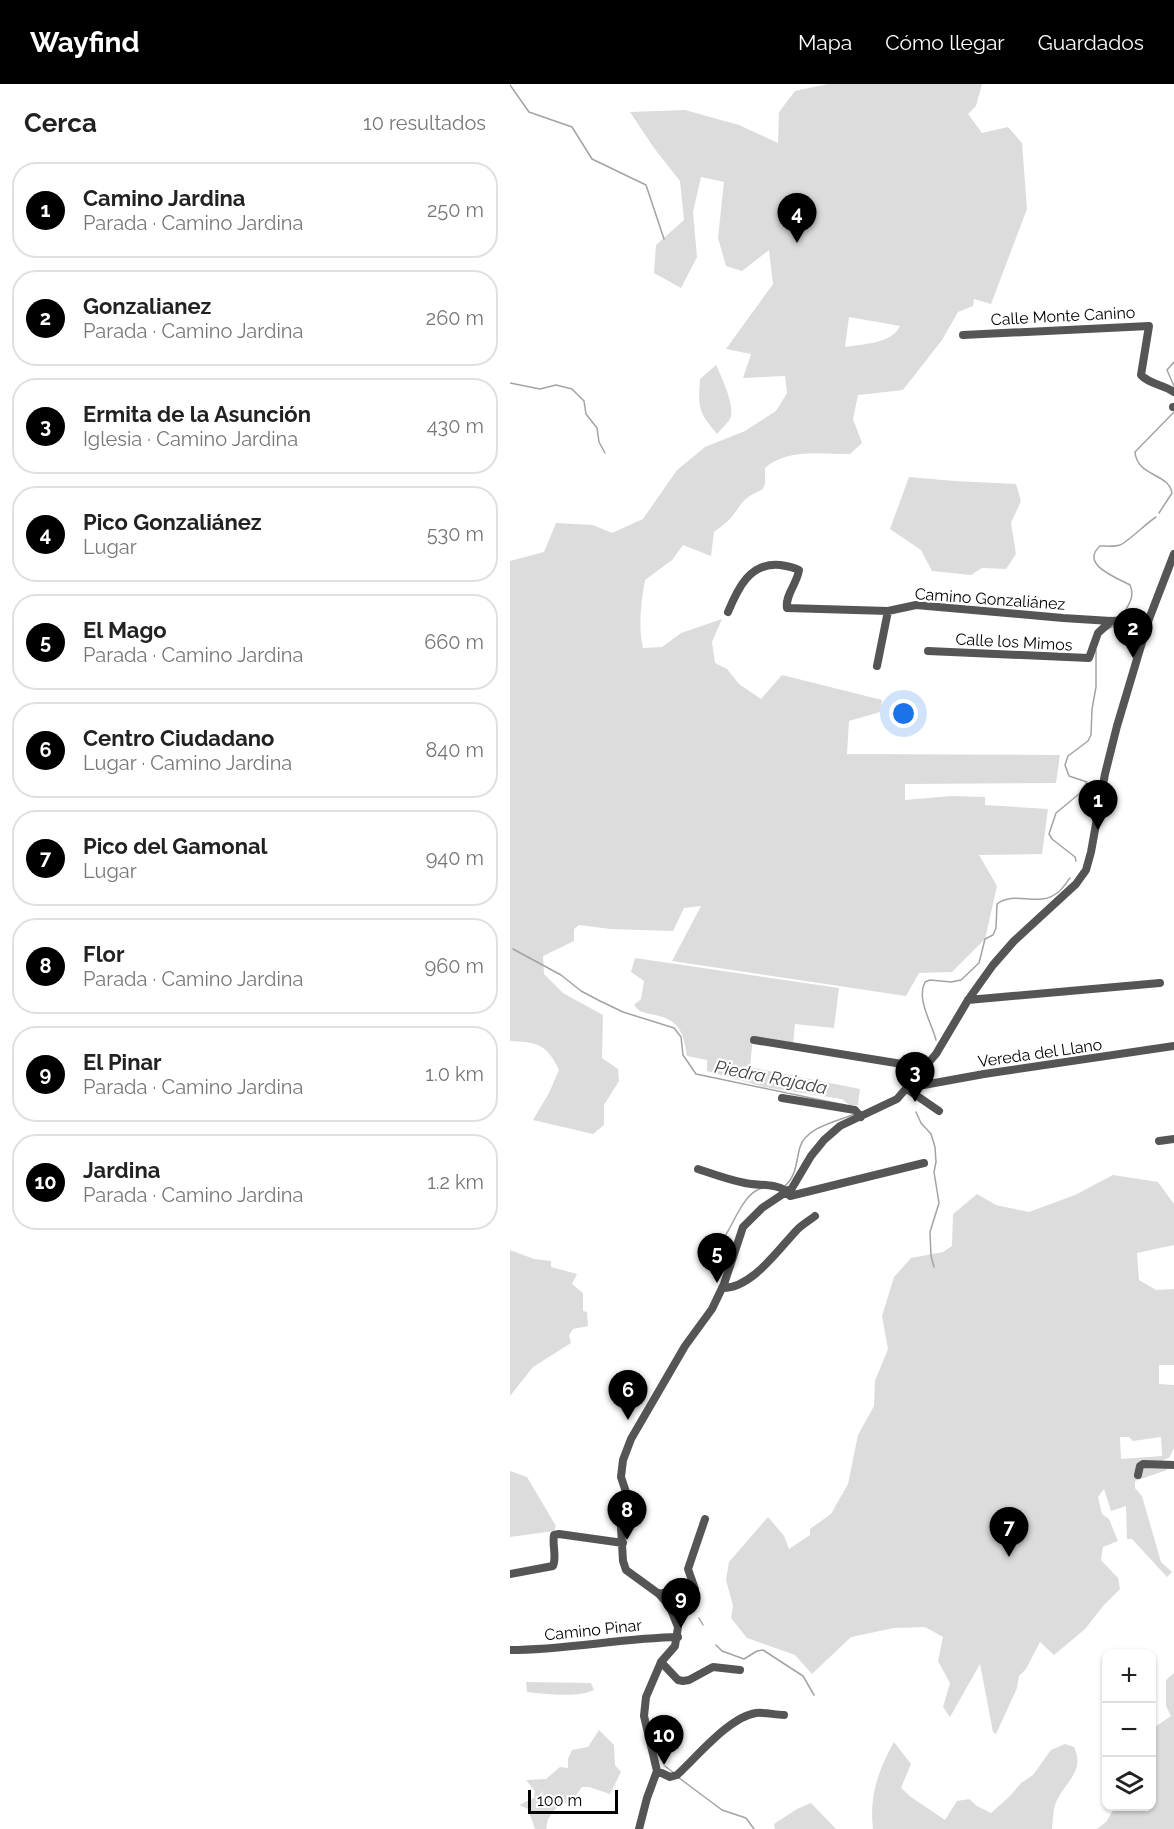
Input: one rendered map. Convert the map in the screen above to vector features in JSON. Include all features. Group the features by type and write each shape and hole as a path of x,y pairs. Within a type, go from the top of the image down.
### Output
{"street":[{"name":"Calle Monte Canino","path":"963,335 1149,326 1141,375 1145,380 1167,387 1174,392"},
{"path":"639,1829 657,1771 644,1716 646,1697 661,1662 675,1646 678,1627 670,1607 659,1594 626,1570 623,1561 621,1527 628,1507 628,1498 621,1477 623,1460 631,1439 685,1346 712,1309 722,1288 743,1227 762,1208 792,1188 811,1156 840,1126 892,1102 908,1087 936,1054 968,1000 993,965 1014,941 1076,884 1086,870 1105,774 1149,619 1174,554"},
{"name":"Camino Gonzaliánez","path":"728,612 738,587 761,566 769,564 799,570 798,579 786,601 787,608 888,611 916,604 1112,621 1149,619"},
{"path":"878,666 888,611"},
{"name":"Calle los Mimos","path":"928,651 1089,658 1098,633 1112,621"},
{"path":"968,1000 1160,983"},
{"path":"754,1040 902,1064 920,1072"},
{"name":"Vereda del Llano","path":"908,1087 1174,1046"},
{"path":"908,1087 939,1111"},
{"path":"782,1098 855,1110 861,1117"},
{"path":"1159,1141 1174,1139"},
{"path":"698,1169 744,1183 782,1188 790,1196 924,1164"},
{"path":"722,1288 733,1289 771,1262 796,1230 815,1216"},
{"path":"1138,1475 1140,1466 1143,1464 1174,1465"},
{"path":"659,1594 676,1590 687,1594 695,1592 688,1569 705,1519"},
{"path":"510,1574 553,1566 555,1562 554,1535 623,1543"},
{"name":"Camino Pinar","path":"510,1650 554,1648 646,1637 678,1637"},
{"path":"661,1662 678,1680 683,1681 713,1667 741,1670"},
{"path":"657,1771 670,1777 677,1775 726,1729 748,1715 758,1713 784,1716"}],"shaded area":[{"path":"828,84 982,84 976,106 968,114 982,133 1008,127 1022,143 1027,209 991,304 974,299 973,306 958,312 942,340 903,390 858,395 853,419 862,443 850,454 794,455 774,462 765,468 765,484 762,490 747,498 730,519 714,532 711,556 683,545 672,560 645,580 641,614 643,648 662,647 681,633 722,619 712,642 715,663 727,669 739,684 761,699 782,675 882,700 880,712 849,721 847,754 1060,755 1056,783 905,784 905,800 951,796 985,797 985,805 1048,809 1042,854 979,855 997,886 985,939 952,972 919,973 906,996 672,961 701,906 684,908 673,931 610,929 579,925 574,929 574,941 543,956 544,974 563,993 603,1015 602,1058 618,1069 619,1081 604,1105 604,1125 593,1134 533,1120 559,1070 555,1061 540,1046 527,1042 510,1041 510,561 544,552 556,523 593,525 612,533 643,519 677,470 705,447 745,431 776,411 787,393 785,376 743,378 751,354 726,349 773,284 769,250 742,271 726,266 718,238 724,182 701,177 693,212 697,257 681,288 654,273 656,245 684,220 680,181 630,112 685,110 739,125 778,143 779,112 795,91","holes":["849,317 900,326 896,332 884,340 845,347"]},
{"path":"716,365 731,407 729,421 717,434 703,414 699,397 700,379"},
{"path":"909,477 1016,484 1021,501 1011,523 1016,554 1006,569 982,568 971,575 932,571 921,550 890,529"},
{"path":"635,958 839,988 834,1028 795,1024 793,1044 753,1037 750,1067 860,1089 858,1105 849,1105 842,1099 764,1087 707,1071 707,1060 687,1056 681,1032 673,1022 641,1011 634,1005 641,999 644,981 631,972"},
{"path":"1113,1175 1158,1182 1174,1204 1174,1245 1137,1253 1139,1280 1156,1290 1174,1289 1174,1365 1159,1365 1159,1384 1174,1385 1174,1448 1169,1458 1163,1460 1167,1470 1135,1481 1135,1488 1142,1496 1161,1562 1172,1572 1167,1577 1132,1539 1127,1539 1126,1506 1111,1511 1104,1489 1098,1497 1102,1514 1109,1519 1118,1541 1103,1547 1101,1560 1118,1578 1120,1589 1085,1629 1054,1655 1040,1642 1026,1669 1019,1676 1017,1688 996,1734 993,1732 980,1664 950,1717 943,1707 950,1683 938,1661 943,1637 925,1627 894,1628 851,1637 812,1674 795,1655 747,1638 731,1618 733,1606 726,1580 729,1562 768,1517 784,1536 789,1549 810,1535 810,1529 831,1514 848,1484 858,1435 874,1406 875,1381 888,1349 882,1316 894,1277 911,1258 943,1252 952,1246 953,1214 977,1194 996,1205 1029,1212 1075,1195","holes":["1120,1437 1129,1437 1133,1441 1161,1437 1162,1456 1121,1459"]},
{"path":"510,1250 534,1259 551,1261 551,1267 577,1274 572,1284 583,1293 583,1311 587,1312 588,1326 573,1329 569,1335 571,1343 533,1367 510,1396"},
{"path":"510,1471 527,1477 556,1526 554,1531 510,1537"},
{"path":"1174,1673 1174,1829 1097,1829 1106,1822 1113,1811 1156,1811 1156,1726 1171,1716 1166,1706 1166,1680"},
{"path":"526,1682 591,1683 594,1690 571,1695 527,1692"},
{"path":"599,1730 614,1745 615,1765 621,1772 610,1794 582,1787 576,1795 575,1802 559,1804 548,1819 546,1829 535,1829 528,1809 519,1805 534,1798 535,1791 526,1780 546,1779 560,1767 568,1768 568,1759 572,1750 588,1747"},
{"path":"894,1742 911,1764 901,1788 945,1820 957,1801 969,1799 991,1813 1021,1783 1033,1775 1051,1750 1065,1744 1074,1747 1077,1763 1073,1775 1056,1803 1052,1829 873,1829 872,1806 876,1784 883,1763"},
{"path":"811,1803 836,1829 775,1829 774,1824"}],"waterway":[{"path":"510,85 529,112 572,127 592,159 646,185 664,239"},
{"path":"1174,362 1167,370 1174,386"},
{"path":"510,383 540,389 556,385 572,389 584,401 586,414 597,428 599,442 605,453"},
{"path":"1159,513 1172,493 1170,487 1141,466 1135,452 1174,412"},
{"path":"1124,613 1132,596 1130,585 1110,575 1097,565 1094,559 1095,553 1100,546 1123,544 1156,517"},
{"path":"1106,630 1115,625"},
{"path":"1076,861 1075,857 1049,834 1056,813 1079,794 1087,782 1069,776 1065,765 1068,756 1088,741 1091,735 1096,687 1096,650"},
{"path":"936,1040 923,1004 925,982 961,980 979,963 985,939 993,935 996,928 997,904 1011,898 1050,897 1061,890 1070,878"},
{"name":"Piedra Rajada","path":"513,949 561,975 581,991 600,1001 623,1012 674,1028 681,1037 683,1055 696,1074 845,1105"},
{"path":"916,1112 921,1123 931,1134 935,1147 934,1172 939,1203 930,1232 934,1267"},
{"path":"785,1186 794,1173 803,1140 823,1126 855,1114"},
{"path":"723,1239 744,1202 755,1191 762,1188"},
{"path":"679,1595 690,1603"},
{"path":"699,1618 703,1625"},
{"path":"716,1645 722,1651 744,1659 763,1650 803,1676 814,1695"},
{"path":"665,1766 674,1773"},
{"path":"679,1778 722,1810 746,1818 754,1829"}],"place":[{"name":"Pico Gonzaliánez","path":"797,243"},
{"name":"Gonzalianez","path":"1133,658"},
{"name":"Camino Jardina","path":"1098,830"},
{"name":"Ermita de la Asunción","path":"915,1102"},
{"name":"El Mago","path":"717,1283"},
{"name":"Centro Ciudadano","path":"628,1420"},
{"name":"Flor","path":"627,1540"},
{"name":"Pico del Gamonal","path":"1009,1557"},
{"name":"El Pinar","path":"681,1628"},
{"name":"Jardina","path":"664,1765"}]}
